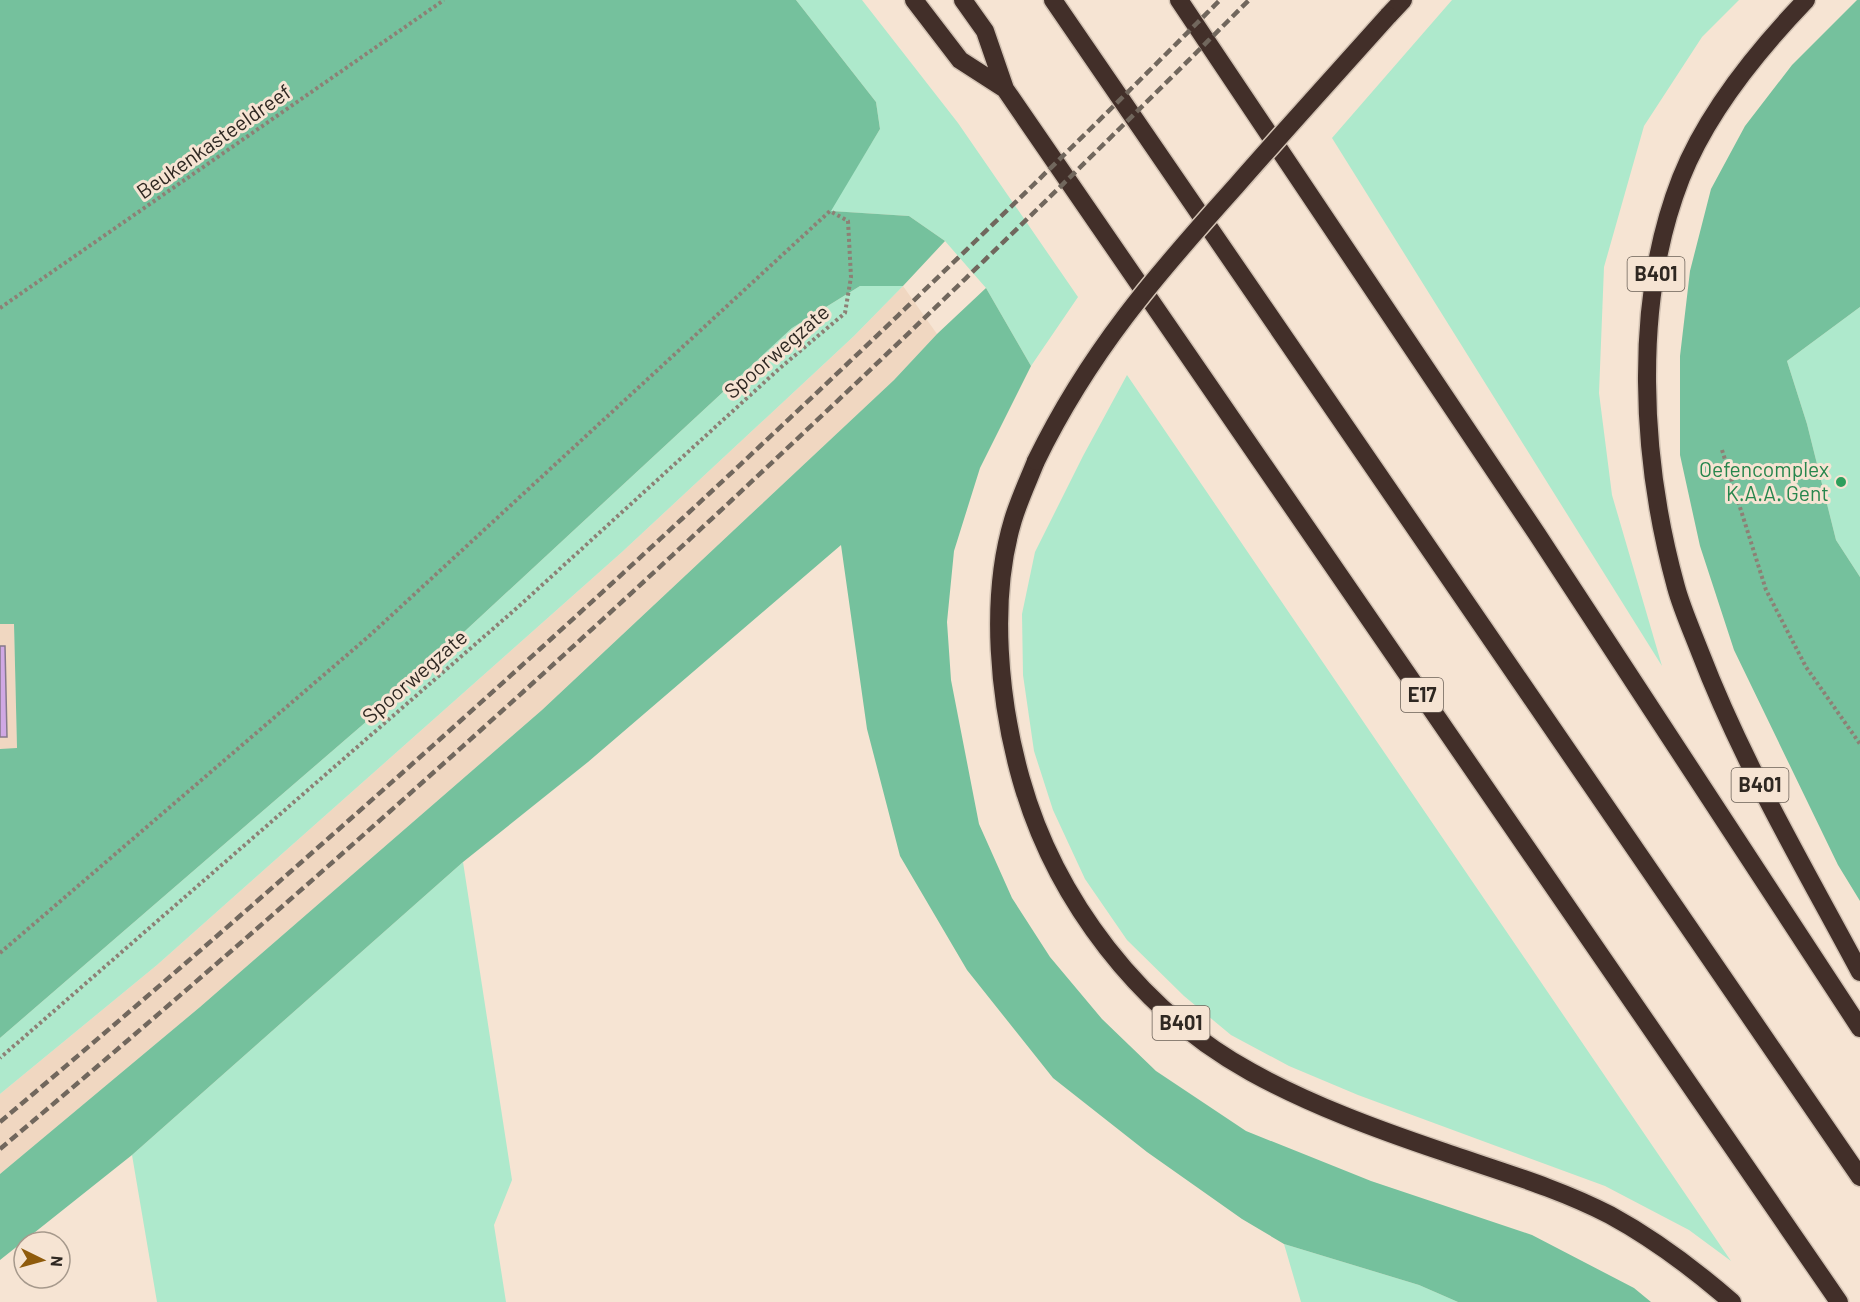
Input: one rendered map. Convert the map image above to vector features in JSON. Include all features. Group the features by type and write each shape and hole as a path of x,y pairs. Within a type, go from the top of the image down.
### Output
{"highway":[{"name":"E17","path":"914,0 960,60 1005,89"},
{"name":"E17","path":"963,0 985,31 1005,89 1839,1302"},
{"path":"1053,0 1860,1177"},
{"path":"1179,0 1524,514 1860,1028"},
{"name":"B401","path":"1403,0 1147,286 1109,336 1061,410 1036,461 1013,520 1004,565 1000,662 1011,743 1031,813 1057,870 1086,919 1120,964 1162,1008 1207,1043 1248,1071 1313,1103 1441,1151 1535,1182 1610,1216 1688,1264 1732,1302"},
{"name":"B401","path":"1806,0 1762,46 1716,112 1681,177 1659,252 1656,273 1649,324 1648,414 1656,500 1677,590 1713,685 1761,787 1860,972"}],"path":[{"name":"Beukenkasteeldreef","path":"0,308 444,0"},
{"name":"Spoorwegzate","path":"0,953 368,637 830,211 848,221 851,277 845,313 780,368 518,607 0,1058"},
{"path":"1722,450 1766,590 1806,667 1860,744"}],"shaded area":[{"path":"903,286 937,334 894,380 542,710 200,1007 0,1174 0,1094 157,965 622,552 854,336"},
{"path":"0,624 14,624 17,749 0,749"}],"green space":[{"path":"0,0 796,0 876,102 880,129 831,211 909,216 945,241 903,286 860,286 792,328 382,708 0,1038 0,749 17,748 14,624 0,624"},
{"path":"796,0 862,0 958,123 1078,297 1031,366 986,288 945,241 909,216 830,211 880,129 876,102"},
{"path":"1452,0 1739,0 1702,37 1644,126 1604,267 1599,393 1612,495 1662,666 1332,138"},
{"path":"1857,0 1860,0 1860,307 1787,361 1807,424 1836,540 1860,577 1860,901 1838,865 1734,650 1700,546 1680,455 1680,356 1690,271 1711,189 1745,126 1792,65"},
{"path":"860,286 903,286 854,336 622,552 157,965 0,1094 0,1038 382,708 792,328"},
{"path":"986,288 1031,366 980,468 954,551 947,622 951,680 979,824 1012,898 1050,957 1102,1019 1156,1071 1246,1131 1371,1181 1532,1235 1634,1288 1651,1302 1458,1302 1419,1285 1284,1244 1242,1219 1147,1152 1053,1078 967,970 900,856 867,729 841,545 588,762 463,862 132,1155 38,1230 12,1230 12,1250 0,1260 0,1174 200,1007 542,710 894,380 937,334"},
{"name":"Oefencomplex K.A.A. Gent","path":"1860,307 1860,577 1836,540 1807,424 1787,361"},
{"path":"1127,375 1731,1261 1689,1230 1605,1186 1358,1095 1289,1066 1231,1035 1184,996 1127,940 1085,879 1053,810 1034,751 1023,675 1022,614 1035,552"},
{"path":"463,862 512,1180 494,1225 506,1302 157,1302 132,1155"},
{"path":"1284,1244 1419,1285 1458,1302 1301,1302"}],"building":[{"path":"0,646 5,646 7,737 0,737"}],"railway":[{"path":"0,1122 314,851 622,574 924,290 1220,0"},
{"path":"0,1149 322,872 637,588 946,297 1249,0"}],"place":[{"name":"Oefencomplex K.A.A. Gent","path":"1841,482"}]}
